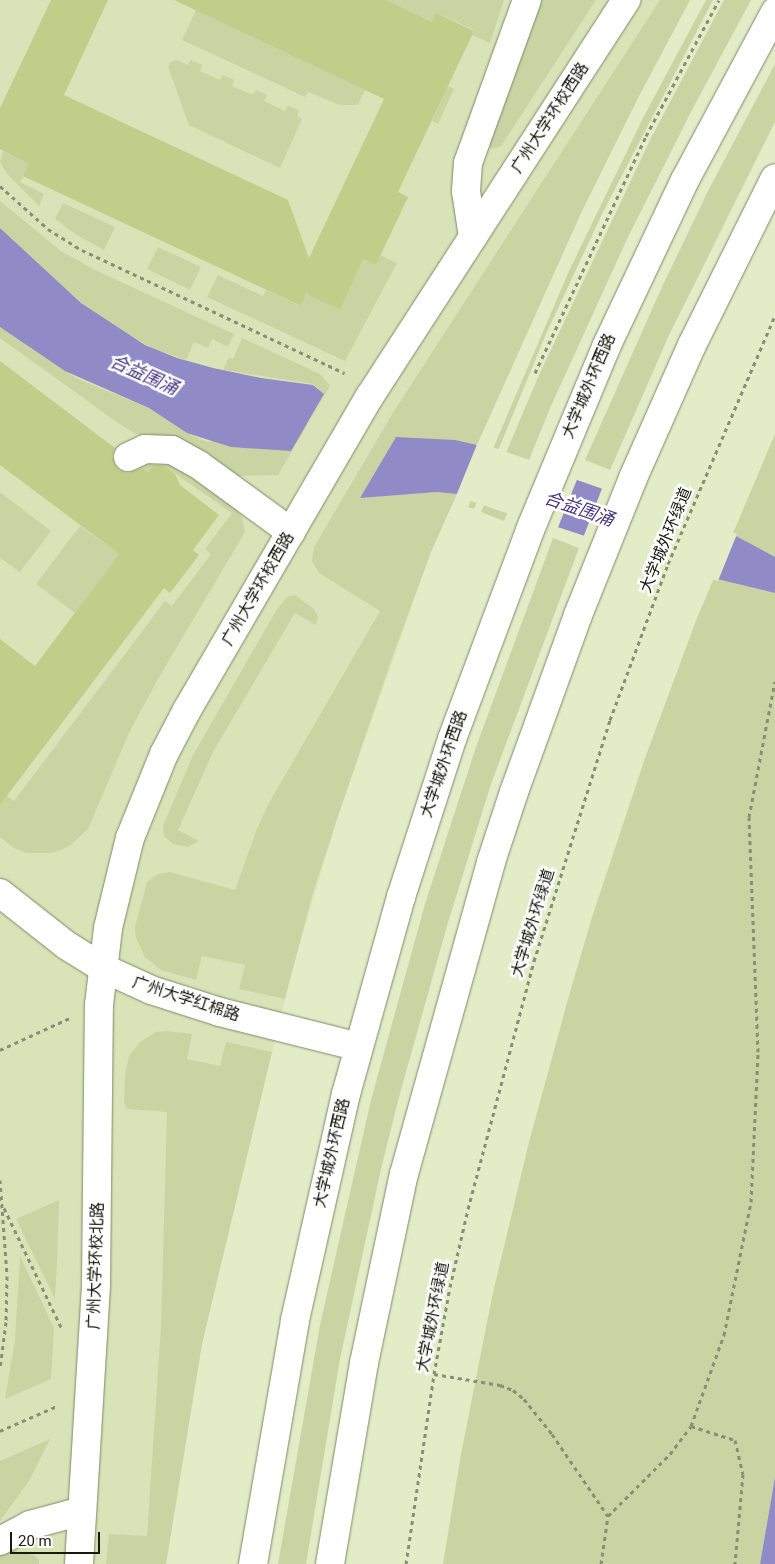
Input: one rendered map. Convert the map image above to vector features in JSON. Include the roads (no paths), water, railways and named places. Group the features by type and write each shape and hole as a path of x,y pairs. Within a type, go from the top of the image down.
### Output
{"main road":[{"path":"473,237 466,192 468,163 527,0"},
{"name":"广州大学环校西路","path":"103,968 108,928 128,845 164,754 187,710 370,396 626,0"},
{"name":"大学城外环西路","path":"253,1564 295,1320 329,1163 401,897 446,757 530,530 606,347 681,188 775,12"},
{"path":"330,1564 365,1355 404,1174 470,932 508,810 575,624 633,478 692,345 775,178"},
{"path":"128,457 145,449 172,450 199,465 291,532"},
{"name":"广州大学红棉路","path":"0,893 42,928 103,968 151,990 187,1003 359,1047"},
{"name":"广州大学环校北路","path":"79,1564 96,1283 99,1005 103,968"},
{"path":"0,1541 30,1525 82,1511"}],"water":[{"name":"合益围涌","path":"0,228 81,303 145,345 177,358 213,368 261,378 313,385 324,394 291,451 231,447 187,433 149,408 65,371 0,327"},
{"name":"合益围涌","path":"396,437 455,440 477,445 734,535 775,557 775,593 713,578 457,494 437,492 360,498"},
{"path":"775,1477 775,1564 760,1564"}]}
